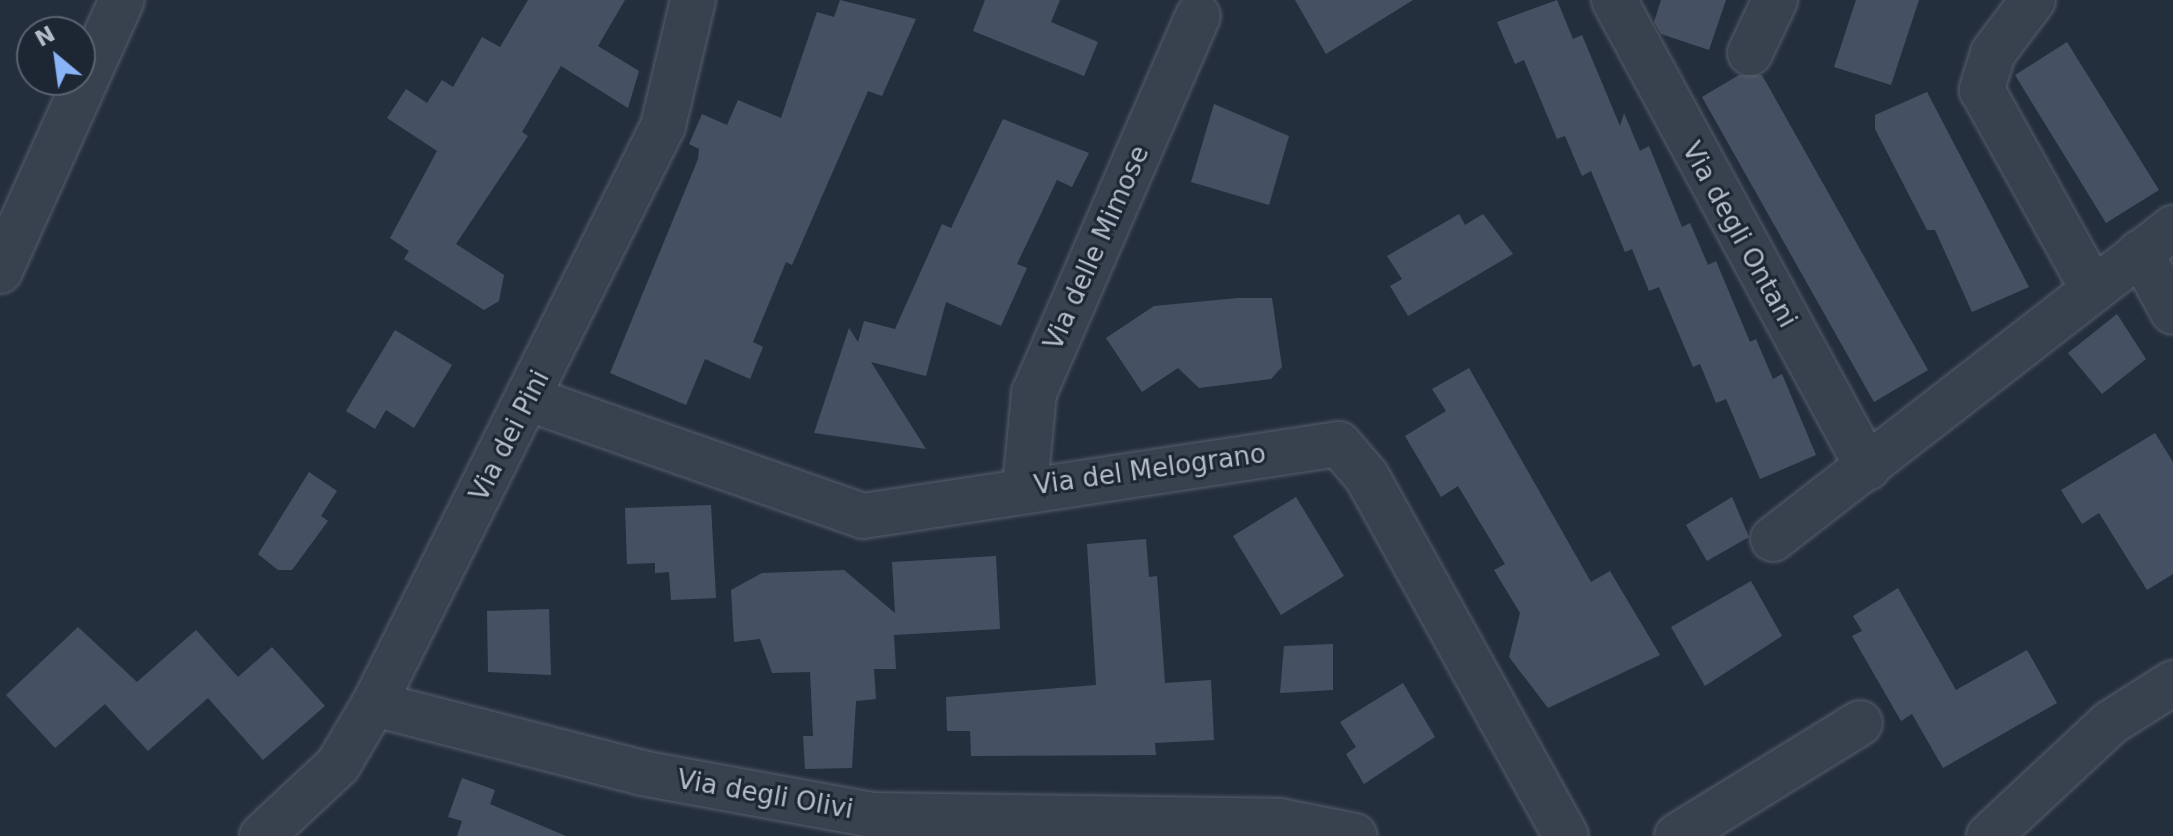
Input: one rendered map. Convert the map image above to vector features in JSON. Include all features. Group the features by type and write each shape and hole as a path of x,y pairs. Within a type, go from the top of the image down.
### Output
{"street":[{"path":"0,271 122,0"},
{"name":"Via dei Pini","path":"262,836 338,765 374,704 663,126 693,0"},
{"name":"Via degli Ontani","path":"1614,0 1868,468"},
{"path":"1750,53 1775,0"},
{"path":"2033,0 1993,53 1982,90 2092,288"},
{"name":"Via delle Mimose","path":"1025,487 1034,393 1198,16"},
{"path":"1773,539 1868,468 2156,240 2173,312"},
{"name":"Via del Melograno","path":"529,399 863,516 1025,487 1339,444 1367,477 1566,836"},
{"path":"1989,836 2110,723 2173,683"},
{"name":"Via degli Olivi","path":"374,704 642,773 872,815 1280,821 1355,836"},
{"path":"1677,836 1860,723"}],"building":[{"path":"528,0 625,0 598,46 639,71 628,108 561,66 522,132 528,136 456,244 504,275 499,301 484,310 404,259 409,251 390,238 437,151 387,118 406,89 427,103 442,80 453,87 482,37 500,47"},
{"path":"840,0 916,19 882,96 868,91 792,265 786,262 753,342 763,347 750,379 705,359 686,405 610,373 698,159 699,149 689,144 702,114 727,125 738,100 781,118 817,12 834,17"},
{"path":"985,0 1060,0 1051,22 1098,42 1084,76 973,31"},
{"path":"1295,0 1413,0 1326,54"},
{"path":"1557,0 1573,39 1582,35 1620,126 1624,113 1640,151 1649,146 1682,227 1690,223 1708,265 1716,261 1750,342 1756,339 1773,379 1782,374 1816,455 1760,479 1726,399 1716,403 1700,364 1693,367 1659,287 1649,291 1632,249 1625,252 1591,171 1582,176 1565,136 1557,139 1524,60 1515,64 1497,22"},
{"path":"1661,0 1726,0 1709,50 1661,34 1654,22"},
{"path":"1856,0 1919,0 1891,85 1834,67"},
{"path":"2067,42 2159,190 2106,223 2015,75"},
{"path":"1739,75 1762,75 1928,370 1874,402 1702,97"},
{"path":"1927,92 2029,287 1972,312 1935,230 1927,230 1875,129 1875,115"},
{"path":"1214,104 1289,136 1269,205 1191,182"},
{"path":"1003,119 1089,153 1072,187 1057,180 1017,264 1027,268 1001,326 946,302 926,376 871,362 926,449 814,433 849,328 858,342 864,321 895,329 942,224 951,228"},
{"path":"1459,214 1465,225 1483,214 1513,254 1408,316 1390,286 1402,279 1387,256"},
{"path":"1272,298 1282,367 1271,379 1199,388 1178,368 1142,392 1106,338 1154,306"},
{"path":"2117,314 2146,359 2102,394 2068,353"},
{"path":"395,330 452,365 414,428 386,410 375,429 346,411"},
{"path":"1469,368 1591,582 1610,571 1660,655 1548,708 1509,657 1520,613 1494,570 1505,564 1458,486 1441,497 1405,436 1446,411 1432,389"},
{"path":"2155,433 2173,462 2173,574 2147,590 2099,513 2082,524 2061,490"},
{"path":"309,472 337,491 321,516 328,521 292,570 278,570 258,554"},
{"path":"1296,497 1344,576 1281,615 1233,536"},
{"path":"1732,497 1749,537 1707,561 1686,525"},
{"path":"711,505 716,598 671,600 669,572 655,573 655,563 627,564 625,508"},
{"path":"1146,539 1149,577 1157,576 1165,683 1211,680 1214,740 1155,743 1156,755 971,756 970,731 947,731 946,697 1096,685 1087,544"},
{"path":"996,556 1000,629 894,635 896,669 874,669 876,699 856,701 852,768 805,769 803,736 813,736 810,672 772,673 760,639 734,642 731,590 762,573 844,570 895,613 892,562"},
{"path":"1751,581 1782,636 1705,686 1671,627"},
{"path":"1898,588 1956,690 2027,650 2057,703 1943,768 1912,714 1901,721 1852,636 1862,631 1853,616"},
{"path":"549,609 551,675 488,672 487,611"},
{"path":"78,627 137,682 196,630 238,677 272,647 325,706 263,760 208,698 148,751 105,704 55,748 6,695"},
{"path":"1333,644 1333,690 1280,693 1284,646"},
{"path":"1403,683 1435,737 1364,784 1346,754 1356,747 1340,722"},
{"path":"462,778 495,790 490,804 566,836 457,836 462,821 448,817"}]}
